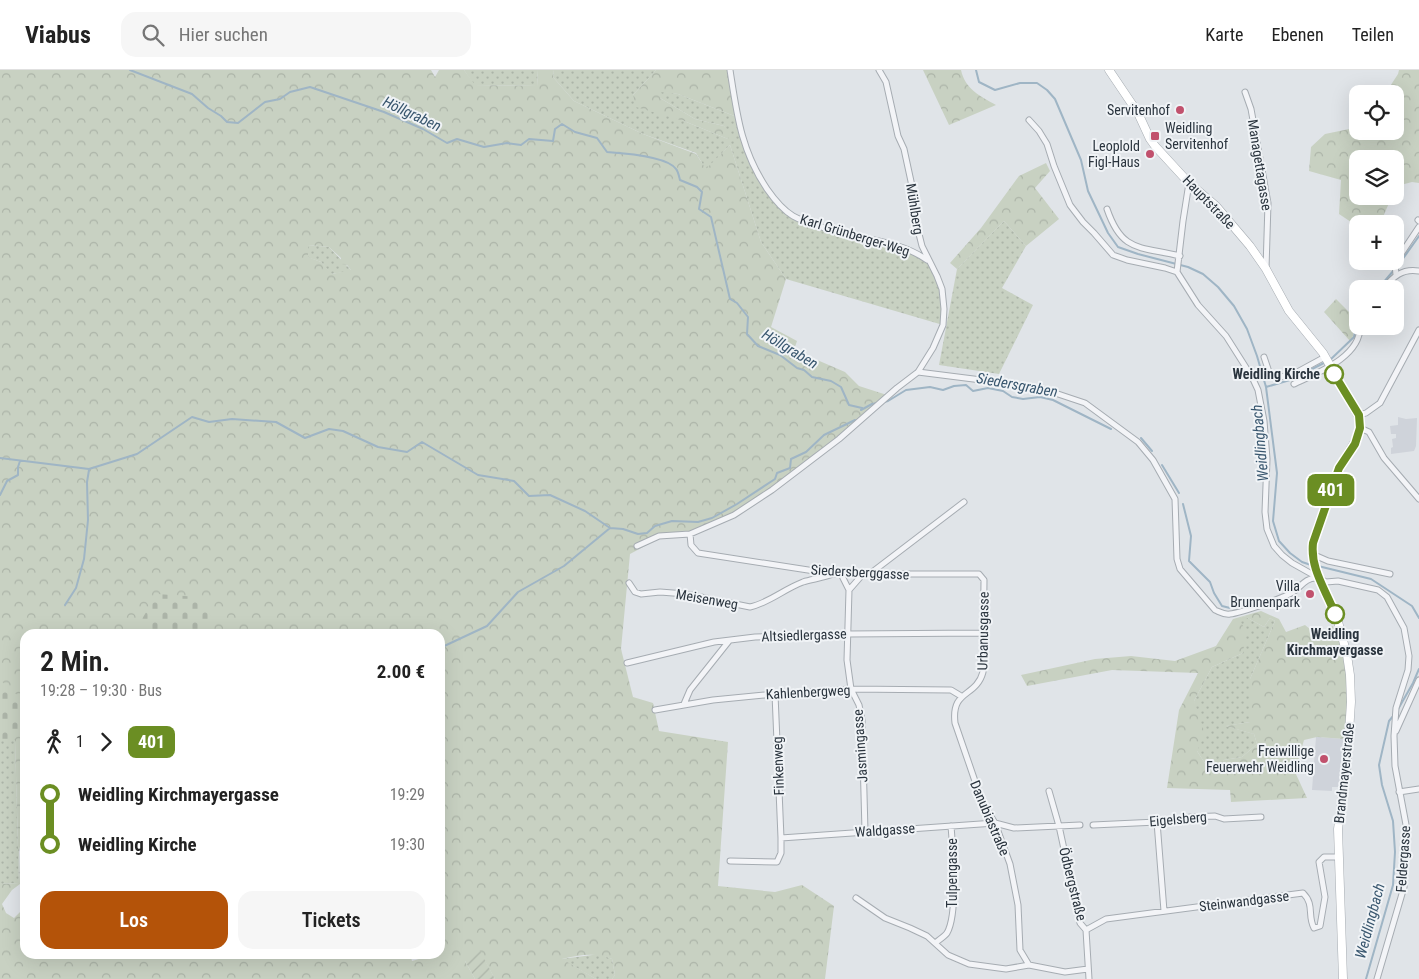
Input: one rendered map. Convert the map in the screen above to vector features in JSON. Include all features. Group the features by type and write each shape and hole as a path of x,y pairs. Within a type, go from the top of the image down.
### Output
{"main road":[{"name":"Hauptstraße","path":"1109,70 1138,113 1150,139 1190,183 1216,206 1250,246 1266,269 1289,311 1327,361 1359,415 1360,428 1355,444 1339,468 1314,536 1312,556"},
{"name":"Brandmayerstraße","path":"1312,556 1317,575 1337,618 1347,654 1350,676 1349,730 1345,780 1338,829 1343,979"}],"street":[{"name":"Karl Grünberger-Weg","path":"730,70 737,117 744,145 757,174 770,194 787,212 796,218 854,236 882,240 919,255 929,262"},
{"name":"Mühlberg","path":"879,70 886,82 898,136 904,149 912,186 912,206 916,226 922,246 938,276 942,289 943,325 933,348 918,372"},
{"name":"Managettagasse","path":"1245,92 1251,109 1268,203 1266,269"},
{"path":"1029,120 1047,144 1070,205 1113,255 1127,260 1178,270 1183,221 1190,183"},
{"path":"1107,209 1117,233 1131,245 1180,258"},
{"path":"1396,275 1395,263 1419,228"},
{"name":"Feldergasse","path":"1178,270 1198,305 1226,336 1256,377 1264,421 1267,459 1265,512 1269,537 1278,551 1307,573 1317,575 1326,582 1338,581 1378,590 1387,598 1404,628 1409,656 1408,670 1396,708 1394,736 1395,766 1407,830 1404,887 1377,979"},
{"path":"1391,280 1400,272 1419,271"},
{"path":"1359,415 1366,413 1380,403 1419,330"},
{"path":"1294,384 1327,361 1355,345 1360,335"},
{"path":"1264,357 1268,375"},
{"path":"1256,377 1268,375 1276,377 1290,376 1327,361"},
{"path":"637,546 659,536 690,534 734,515 772,490 839,439 918,372 1046,390 1085,403 1138,442 1153,460 1175,499 1177,560 1180,568 1215,610 1223,614 1239,612 1285,597 1317,575"},
{"path":"1360,428 1369,432 1384,458 1419,499"},
{"path":"872,573 964,502"},
{"name":"Siedersberggasse","path":"690,534 691,545 698,553 834,574 979,574 984,580"},
{"path":"1312,556 1390,574"},
{"path":"849,590 863,573"},
{"name":"Meisenweg","path":"629,583 635,592 641,594 660,592 686,594 750,607 760,605 803,582 834,574"},
{"name":"Jasmingasse","path":"841,574 849,590 848,660 851,689 859,705 862,720 865,831"},
{"name":"Urbanusgasse","path":"961,696 980,681 983,672 984,580"},
{"name":"Altsiedlergasse","path":"627,663 714,642 755,637 983,633"},
{"path":"684,704 690,690 729,641"},
{"name":"Feldergasse","path":"1394,736 1419,680"},
{"name":"Kahlenbergweg","path":"655,710 684,704 775,694 851,689 951,690 961,696"},
{"name":"Finkenweg","path":"775,694 781,838"},
{"name":"Danubiastraße","path":"961,696 956,704 955,723 984,806 995,823 1010,864 1018,905 1020,950 1029,965"},
{"path":"1399,792 1419,789"},
{"name":"Ödbergstraße","path":"1049,791 1059,826 1080,923 1086,930 1089,979"},
{"name":"Eigelsberg","path":"1093,825 1156,822 1215,816 1224,819 1261,818"},
{"path":"1156,822 1164,911"},
{"name":"Waldgasse","path":"781,838 995,823 1014,828 1059,826"},
{"path":"1059,826 1080,825"},
{"name":"Tulpengasse","path":"935,943 947,933 952,915 954,865 951,826"},
{"path":"730,861 776,862 781,853 781,838"},
{"name":"Steinwandgasse","path":"1086,930 1106,919 1303,893 1309,899 1312,924 1314,928 1317,928 1320,926 1325,897 1319,862 1324,857 1338,857"},
{"path":"856,898 885,918 927,936 948,955 969,964 1006,968 1029,965 1066,972 1088,969"}],"shaded area":[{"path":"1398,417 1406,419 1417,418 1416,446 1414,451 1391,454 1391,448 1393,447 1392,439 1396,438 1396,434 1391,434 1390,426 1398,425"},
{"path":"1316,737 1345,739 1340,787 1332,787 1332,791 1312,790"}],"green space":[{"path":"0,70 431,70 435,77 439,70 464,70 475,85 537,86 538,70 554,70 553,77 574,101 643,134 696,154 706,169 730,145 761,242 786,279 771,327 797,341 794,350 845,372 859,386 887,395 822,452 734,514 690,531 660,538 630,554 621,649 633,697 653,703 659,731 728,742 718,886 775,892 802,885 834,906 825,979 612,979 615,975 612,959 593,955 581,955 562,959 596,979 495,979 485,961 465,961 475,979 0,979 0,884 19,883 15,740 0,740","holes":["308,245 329,247 341,258 341,264 347,265 351,270 332,274 321,262 308,257"]},
{"path":"464,70 538,70 537,86 474,85"},
{"path":"554,70 656,70 633,95 684,121 728,139 724,126 695,119 660,98 660,91 678,94 737,117 747,153 764,185 782,208 805,221 891,243 910,250 926,261 938,276 940,282 943,325 786,279 761,242 730,145 706,170 696,153 643,134 574,101 553,77"},
{"path":"656,70 730,70 737,117 678,94 660,92 660,98 695,119 724,126 730,135 728,139 684,121 636,107 633,95"},
{"path":"923,70 961,70 963,77 970,87 996,105 949,125"},
{"path":"1399,70 1419,70 1419,183 1412,182 1404,184 1404,150 1349,150 1349,205 1388,205 1384,215 1349,215 1349,221 1339,214 1341,180 1309,171 1311,147 1325,134 1349,129 1349,140 1404,140 1404,85 1391,85"},
{"path":"1046,163 1050,171 1035,188 1059,219 1026,246 1004,221 957,269 950,263 981,228 1019,176"},
{"path":"1004,221 1026,246 1002,288 1033,305 999,374 939,365 957,269"},
{"path":"308,245 329,247 352,271 331,274 321,262 307,257"},
{"path":"1336,299 1349,312 1349,335 1353,335 1350,341 1324,312"},
{"path":"157,594 198,597 213,619 210,629 138,629 139,624"},
{"path":"1261,611 1279,619 1286,632 1305,625 1316,634 1333,626 1343,656 1348,682 1345,739 1317,737 1304,740 1295,772 1307,798 1231,802 1230,790 1167,788 1179,710 1198,673 1112,670 1027,686 1021,675 1095,659 1131,656 1175,661 1216,646 1233,619","holes":["1244,616 1264,627 1270,618 1275,621 1250,679 1250,722 1225,726 1254,734 1257,744 1242,757 1224,760 1217,769 1208,768 1197,751 1205,734 1194,701 1212,667 1243,653 1246,631 1239,619"]},
{"path":"1244,616 1264,627 1270,618 1275,621 1250,679 1250,722 1226,726 1254,734 1257,744 1242,757 1224,760 1217,769 1208,768 1197,751 1194,701 1212,667 1243,653 1238,619"},
{"path":"0,680 20,698 20,726 15,739 0,740"},
{"path":"15,739 19,883 0,884 0,740"},
{"path":"479,949 495,979 475,979 465,961"},
{"path":"600,954 612,959 615,975 612,979 596,979 561,959"}],"waterway":[{"name":"Höllgraben","path":"130,70 192,94 227,122 238,123 265,102 280,99 290,92 310,87 384,112 423,129 447,143 457,139 484,147 507,143 521,145 529,139 553,141 555,129 562,124 575,132 597,138 607,152 644,156 664,161 676,169 680,180 697,187 702,192 699,209 711,217 730,299 737,303 748,317 747,334 758,346 780,355 812,377 831,381 841,387 849,405 862,408"},
{"name":"Weidlingbach","path":"976,70 979,82 995,90 1020,83 1037,83 1055,99 1081,160 1088,191 1108,233 1118,247 1188,267 1203,274 1218,287 1234,306 1247,329 1266,387 1277,473 1273,521 1279,541 1290,553 1302,562 1311,565"},
{"path":"1404,257 1419,236"},
{"path":"1386,280 1394,270"},
{"path":"1330,360 1354,335"},
{"path":"1266,387 1290,380 1326,362"},
{"name":"Siedersgraben","path":"884,402 906,390 930,387 943,390 954,386 966,385 973,391 988,388 1003,391 1012,397 1023,399 1040,397 1053,400 1111,429"},
{"name":"Siedersgraben","path":"861,410 877,403"},
{"name":"Siedersgraben","path":"0,458 89,469 137,454 192,417 209,422 232,419 276,422 305,438 329,429 343,431 378,447 407,452 422,442 478,475 514,481 529,496 550,495 585,511 610,528 623,529 638,534 647,533 655,526 672,521 698,522 712,518 775,479 777,473 790,468 791,459 806,452 824,435 855,420"},
{"name":"Siedersgraben","path":"1141,438 1152,451"},
{"path":"0,495 7,481 18,475 20,461"},
{"name":"Siedersgraben","path":"1162,465 1179,493"},
{"path":"65,605 76,588 84,559 88,520 87,482 89,470"},
{"name":"Siedersgraben","path":"1183,504 1191,536 1189,561 1210,582 1222,606 1230,608 1247,604"},
{"path":"445,646 487,626 518,592 564,566 610,528"},
{"name":"Weidlingbach","path":"1318,566 1371,579 1412,606 1419,618"},
{"name":"Weidlingbach","path":"1397,711 1419,669"},
{"name":"Weidlingbach","path":"1366,979 1393,885 1395,852 1393,821 1382,785 1379,765 1389,721 1394,715"}],"bus line":[{"name":"401","path":"1334,374 1359,415 1361,424 1355,444 1341,463 1313,543 1312,554 1316,572 1335,614"}],"place":[{"name":"Servitenhof","path":"1180,110"},
{"name":"Weidling Servitenhof","path":"1155,136"},
{"name":"Leoplold Figl-Haus","path":"1150,154"},
{"name":"Weidling Kirche","path":"1334,374"},
{"name":"Villa Brunnenpark","path":"1310,594"},
{"name":"Weidling Kirchmayergasse","path":"1335,614"},
{"name":"Freiwillige Feuerwehr Weidling","path":"1324,759"}]}
